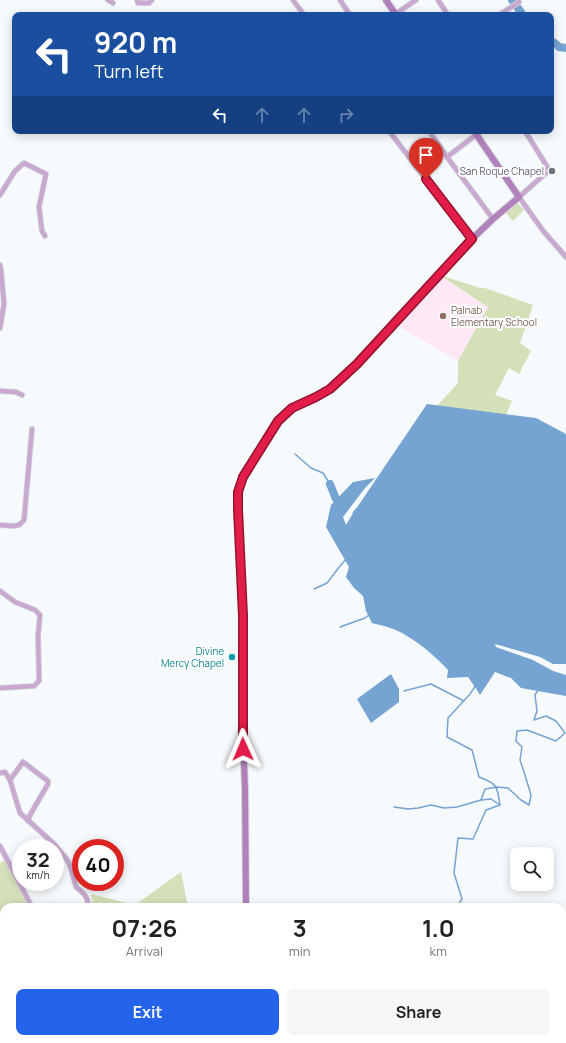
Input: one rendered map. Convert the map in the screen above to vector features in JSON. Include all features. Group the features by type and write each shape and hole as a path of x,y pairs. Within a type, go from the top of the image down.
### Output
{"street":[{"path":"137,0 138,3 149,3 152,0"},
{"path":"293,0 302,12"},
{"path":"340,0 348,12"},
{"path":"386,0 393,12"},
{"path":"399,12 416,0"},
{"path":"438,0 446,12"},
{"path":"504,12 520,2"},
{"path":"391,134 472,239"},
{"path":"431,134 493,219"},
{"path":"447,157 475,134"},
{"path":"478,134 519,197 544,232 566,256"},
{"path":"246,903 243,739 243,616 238,509 238,492 243,477 278,421 292,408 330,389 357,364 472,239 546,173 548,168 527,134"},
{"path":"0,195 15,171 24,163 46,174 39,207 42,231 45,236"},
{"path":"0,264 4,304 0,328"},
{"path":"0,390 16,392 22,395"},
{"path":"0,525 19,525 24,520 32,429"},
{"path":"0,592 15,602 35,610 40,615 38,636 38,681 34,686 0,688"},
{"path":"10,780 23,762 48,781 48,784 28,821"},
{"path":"0,773 5,772 10,780 20,813 53,843 65,857 69,863 76,887 84,892 88,903"},
{"path":"0,846 30,903"}],"shaded area":[{"name":"Palnab Elementary School","path":"440,275 488,307 458,361 396,325"}],"green space":[{"path":"517,202 524,210 513,221 505,212"},
{"path":"440,275 480,288 485,288 533,305 520,343 531,351 519,374 509,368 495,395 512,401 506,415 436,407 458,383 458,361 488,307"},
{"path":"6,859 12,871 12,891 22,891 28,903 0,903 0,863"},
{"path":"181,872 187,903 138,903"},
{"path":"91,894 127,903 92,903"}],"water":[{"path":"427,404 536,418 566,434 566,664 553,664 540,657 495,644 496,647 533,660 553,671 566,675 566,696 521,688 511,678 495,672 480,695 468,677 447,678 448,670 418,643 399,631 372,623 366,611 363,596 354,588 346,577 349,567 326,527 331,505 353,482 375,478 365,488 343,517 346,525 353,512"},
{"path":"391,674 399,689 399,702 371,723 357,699"}],"waterway":[{"path":"512,0 521,12"},
{"path":"554,43 559,47 566,48"},
{"path":"295,454 311,468 323,473 330,484"},
{"path":"330,484 336,499 341,501 340,507"},
{"path":"314,589 327,583 347,558"},
{"path":"340,627 365,618 370,614"},
{"path":"404,691 431,684 464,701"},
{"path":"460,903 462,899 454,873 458,838 473,839 486,810 500,805 496,786 479,777 472,750 447,737 448,718 470,694 476,685"},
{"path":"481,800 485,789 497,787 508,788 529,805 531,795 520,760 522,747 516,741 517,731 527,730 556,741 565,733 556,721 546,716 534,720 537,711 535,695 538,690"},
{"path":"394,807 408,809 431,805 444,808 457,807 481,800 491,799 500,805"}],"place":[{"name":"San Roque Chapel","path":"552,171"},
{"name":"Palnab Elementary School","path":"443,316"},
{"name":"Divine Mercy Chapel","path":"232,657"}],"route":[{"path":"243,749 243,616 238,492 243,477 278,421 292,408 330,389 357,364 472,239 426,179"}]}
